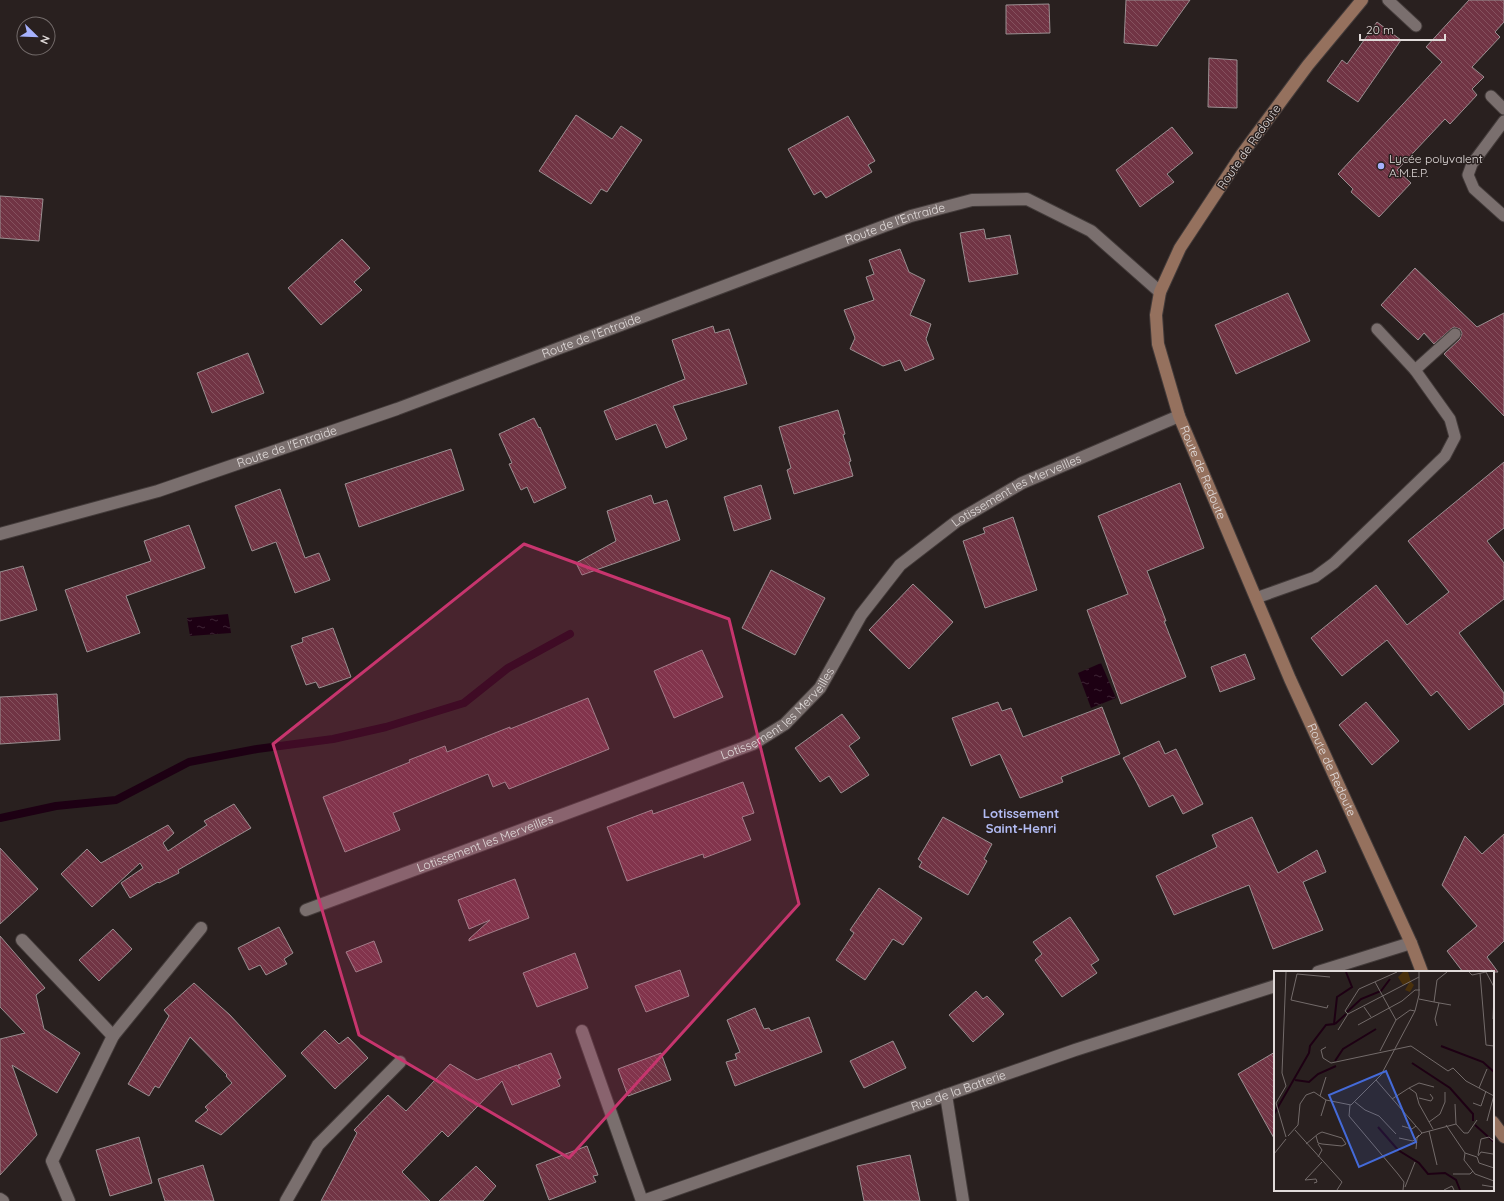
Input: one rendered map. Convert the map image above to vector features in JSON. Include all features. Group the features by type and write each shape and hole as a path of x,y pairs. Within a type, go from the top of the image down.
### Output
{"main road":[{"name":"Route de Redoute","path":"1362,0 1308,65 1242,154 1180,248 1160,292 1156,315 1158,344 1179,416 1293,686 1422,971"},
{"path":"1494,1123 1504,1137"}],"street":[{"name":"Route de l'Entraide","path":"0,534 158,491 390,412 911,216 972,200 1027,199 1091,231 1160,292"},
{"name":"Lotissement les Merveilles","path":"306,910 754,744 785,724 820,688 861,615 900,565 957,521 1022,483 1179,416"},
{"path":"69,1201 52,1161 114,1036 201,928"},
{"path":"22,940 114,1036"},
{"path":"1321,971 1410,943"},
{"name":"Rue de la Batterie","path":"643,1201 1075,1050 1274,986"},
{"path":"582,1031 643,1201"},
{"path":"286,1201 318,1145 400,1062"},
{"path":"946,1095 963,1201"}],"lane":[{"path":"1388,0 1416,26"},
{"path":"1491,96 1504,109"},
{"path":"1504,121 1472,164 1468,175 1474,189 1504,216"},
{"path":"1256,598 1315,577 1334,564 1445,456 1455,437 1450,419 1415,370 1376,329"},
{"path":"1415,370 1456,334"}],"highlighted area":[{"path":"524,544 729,619 799,904 569,1158 359,1035 273,744"}],"water":[{"path":"228,614 231,633 190,636 187,618"},
{"path":"1101,663 1116,698 1091,708 1078,673"}],"building":[{"path":"1126,0 1190,0 1157,46 1124,43"},
{"path":"1469,0 1504,0 1504,22 1495,32 1500,37 1472,67 1484,77 1472,89 1477,95 1450,124 1445,119 1397,170 1411,183 1379,217 1351,192 1353,189 1338,174 1442,62 1426,47"},
{"path":"1049,4 1050,33 1006,34 1006,5"},
{"path":"1377,22 1401,40 1358,102 1327,81 1342,60 1347,64"},
{"path":"1209,58 1237,60 1237,108 1208,107"},
{"path":"576,115 612,139 621,126 642,140 607,192 601,189 591,204 539,171"},
{"path":"848,116 875,161 868,165 872,172 826,198 821,191 814,195 788,149"},
{"path":"1172,127 1193,153 1167,174 1174,182 1140,207 1116,170"},
{"path":"0,196 43,199 39,241 0,238"},
{"path":"984,229 986,239 1010,235 1018,274 969,282 960,233"},
{"path":"342,239 370,268 354,282 362,290 321,325 288,288"},
{"path":"900,249 909,272 925,280 910,315 931,324 926,339 934,359 905,371 900,360 883,366 850,349 855,338 844,310 874,300 866,277 874,274 869,260"},
{"path":"1415,268 1477,327 1504,313 1504,416 1444,354 1460,339 1462,333 1460,329 1454,327 1434,344 1424,333 1418,340 1381,305"},
{"path":"1288,293 1310,341 1236,374 1215,325"},
{"path":"713,326 715,333 729,329 747,384 673,406 687,439 666,448 656,424 616,440 604,411 685,379 672,340"},
{"path":"248,353 264,393 212,413 197,373"},
{"path":"838,410 845,434 843,435 851,461 849,462 853,476 794,494 787,470 791,468 779,427"},
{"path":"534,418 539,428 540,427 566,488 534,503 527,487 521,490 509,464 512,463 499,434"},
{"path":"451,449 464,490 359,527 345,484"},
{"path":"1504,462 1504,528 1487,541 1504,563 1504,599 1459,633 1504,693 1504,704 1469,730 1437,691 1431,696 1387,640 1342,676 1311,638 1376,585 1407,625 1449,592 1408,541"},
{"path":"1180,483 1204,548 1147,571 1166,621 1164,621 1186,677 1121,704 1087,610 1128,594 1098,516"},
{"path":"761,485 771,519 734,531 724,497"},
{"path":"280,489 305,558 319,553 330,580 295,593 276,542 252,551 235,506"},
{"path":"651,495 654,504 667,500 680,540 582,575 576,563 616,541 607,511"},
{"path":"1013,517 1037,590 985,608 963,541 985,533 983,528"},
{"path":"189,525 205,568 126,596 140,633 87,652 65,590 151,561 144,541"},
{"path":"23,566 37,610 0,621 0,572"},
{"path":"771,570 825,598 795,655 742,628"},
{"path":"913,584 953,622 909,669 869,630"},
{"path":"333,628 351,677 319,688 316,682 306,685 291,646 303,642 302,638"},
{"path":"702,650 723,697 674,718 654,671"},
{"path":"1245,654 1255,679 1220,692 1211,667"},
{"path":"57,694 60,740 0,744 0,697"},
{"path":"588,698 609,749 509,789 505,782 493,787 488,774 393,813 400,830 345,852 323,797 410,762 409,760 445,746 447,752"},
{"path":"998,702 1002,711 1011,708 1023,737 1102,707 1120,754 1061,777 1063,782 1020,798 1000,754 971,766 952,718"},
{"path":"1366,702 1399,741 1372,765 1339,725"},
{"path":"842,714 860,738 849,746 869,775 841,793 829,776 820,782 795,748"},
{"path":"1159,741 1165,754 1176,749 1203,804 1183,814 1173,795 1149,807 1123,758"},
{"path":"743,782 754,813 742,817 751,840 704,858 703,854 627,881 607,827 652,810 653,814"},
{"path":"234,804 251,828 178,870 179,873 159,883 158,882 130,898 121,883 143,868 140,863 92,907 61,874 87,849 101,863 168,825 174,833 163,843 168,851 207,825 204,821"},
{"path":"943,817 992,844 984,859 987,861 968,895 919,867 922,862 918,859"},
{"path":"1252,817 1278,873 1317,850 1326,872 1303,882 1323,930 1273,949 1249,885 1174,915 1156,876 1217,847 1212,835"},
{"path":"1504,834 1504,941 1487,957 1498,972 1462,971 1447,951 1477,926 1442,885 1465,836 1482,854"},
{"path":"0,848 38,889 0,924"},
{"path":"515,879 529,918 469,941 469,939 490,920 469,929 458,900"},
{"path":"879,888 922,918 903,945 893,939 865,980 836,960 854,933 850,930"},
{"path":"1070,917 1099,960 1091,965 1097,973 1062,997 1035,960 1042,954 1033,942"},
{"path":"279,927 293,953 284,959 287,964 266,975 260,965 249,970 238,948"},
{"path":"113,929 132,949 99,981 79,960"},
{"path":"0,936 45,988 36,995 44,1029 80,1053 57,1093 12,1065 37,1135 0,1175 0,1039 25,1033 0,1007"},
{"path":"374,941 382,962 356,972 346,952"},
{"path":"575,953 588,988 537,1007 523,973"},
{"path":"680,970 689,996 646,1012 635,986"},
{"path":"194,983 230,1015 286,1076 221,1135 195,1121 208,1110 205,1107 232,1083 226,1076 227,1075 190,1037 159,1088 155,1086 149,1096 128,1084 169,1016 164,1010"},
{"path":"976,991 983,999 987,996 1004,1014 973,1042 949,1015"},
{"path":"755,1008 764,1029 769,1028 771,1031 809,1017 822,1052 735,1086 726,1062 737,1059 735,1054 740,1052 727,1020"},
{"path":"325,1030 339,1044 348,1037 368,1058 335,1089 301,1053"},
{"path":"893,1041 906,1068 864,1088 850,1061"},
{"path":"551,1053 561,1078 557,1080 560,1086 512,1105 502,1081 448,1137 442,1131 402,1172 430,1201 321,1201 357,1133 354,1130 388,1095 406,1111 450,1064 477,1080 517,1065 520,1069 518,1065"},
{"path":"661,1053 671,1080 628,1096 618,1069"},
{"path":"1274,1053 1274,1138 1238,1074"},
{"path":"139,1137 152,1183 110,1196 96,1150"},
{"path":"587,1146 598,1175 593,1176 596,1182 549,1200 536,1165"},
{"path":"910,1155 920,1201 864,1201 857,1166"},
{"path":"203,1165 214,1201 165,1201 158,1179"},
{"path":"476,1166 496,1186 483,1201 439,1201"}],"waterway":[{"path":"0,818 56,806 116,800 189,762 257,749 333,739 386,727 464,703 508,668 570,634"}],"place":[{"name":"Lycée polyvalent A.M.E.P.","path":"1381,166"}],"district":[{"name":"Lotissement Saint-Henri","path":"1021,820"}]}
